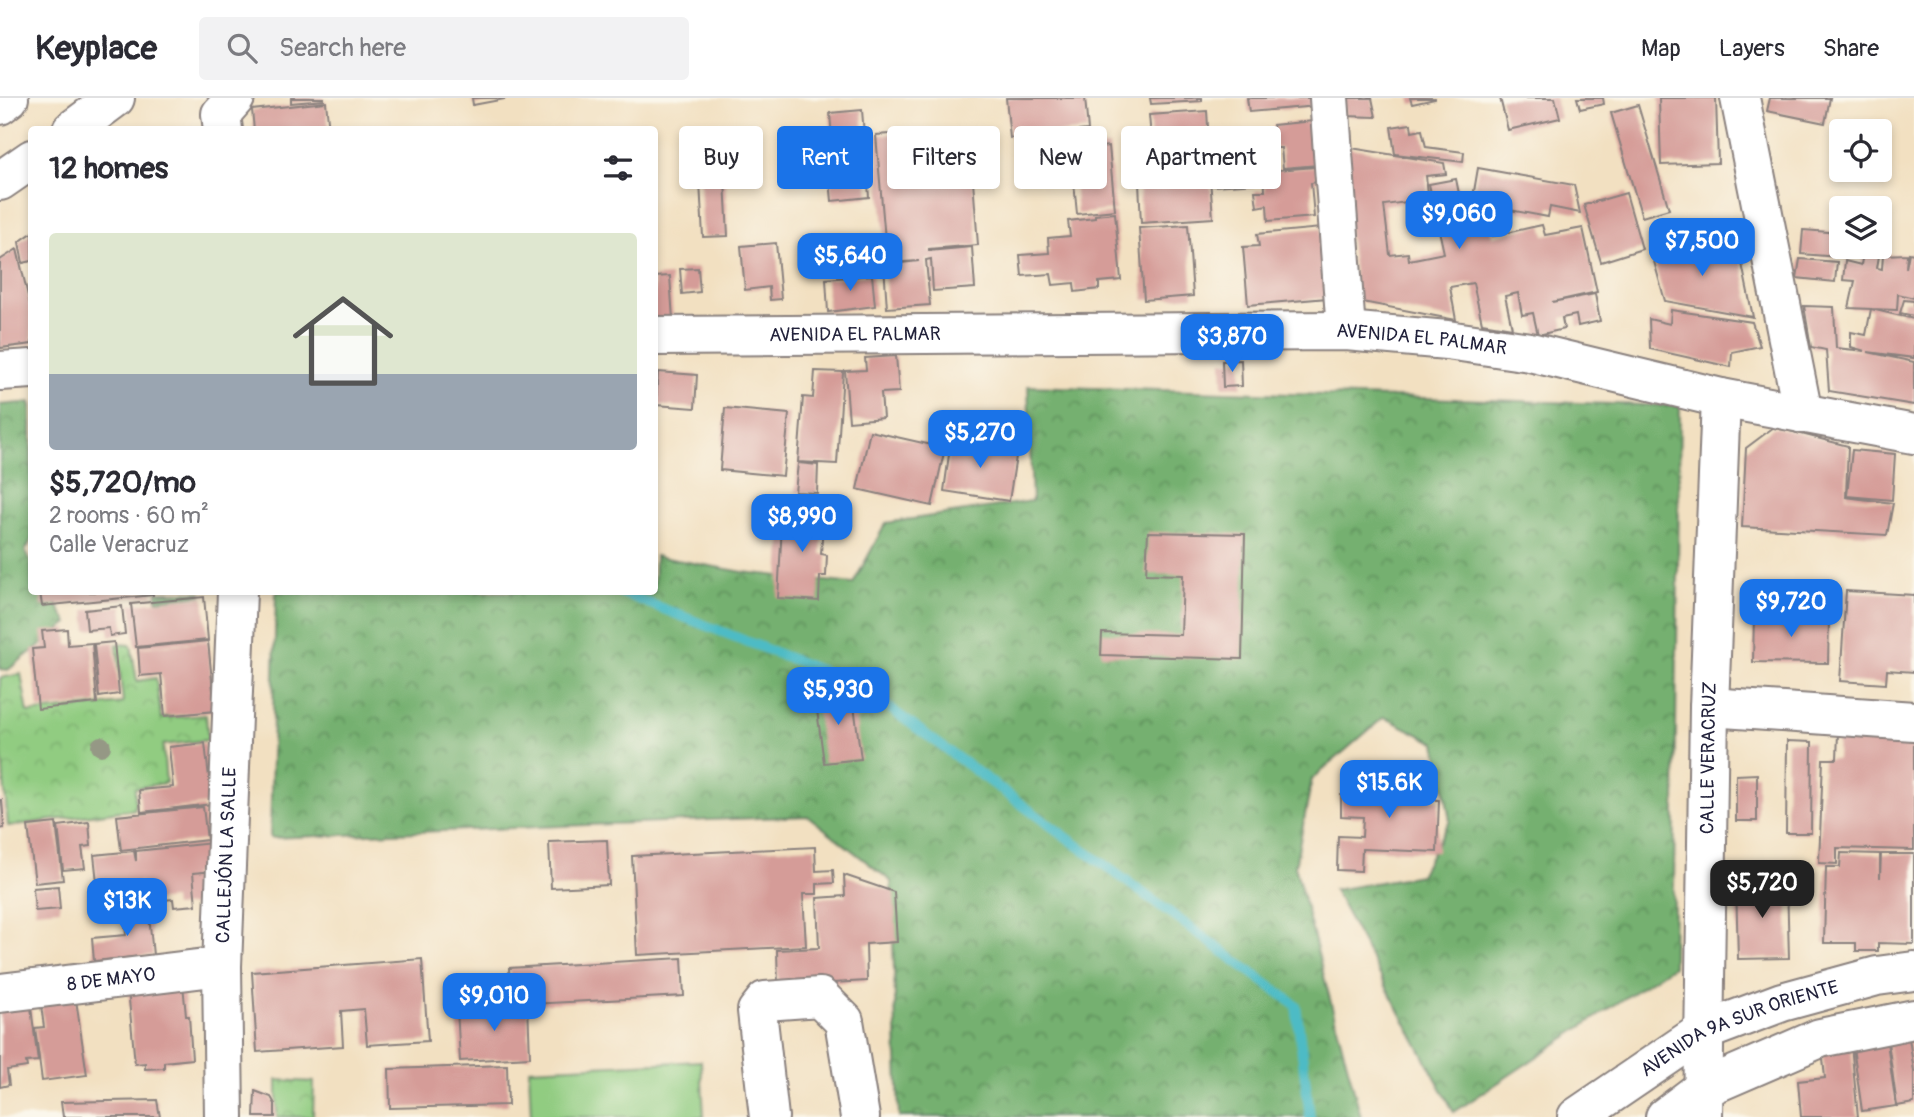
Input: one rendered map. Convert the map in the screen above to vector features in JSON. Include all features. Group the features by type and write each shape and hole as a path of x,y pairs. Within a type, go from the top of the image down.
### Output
{"street":[{"path":"0,104 9,98"},
{"path":"77,126 115,98"},
{"path":"1329,98 1346,331"},
{"path":"1740,98 1803,414"},
{"path":"0,181 28,162"},
{"name":"AVENIDA EL PALMAR","path":"671,335 1346,331 1447,340 1530,352 1721,398 1914,434"},
{"path":"0,371 28,369"},
{"name":"CALLE VERACRUZ","path":"1702,1103 1709,707 1721,398"},
{"name":"CALLEJÓN LA SALLE","path":"225,1117 222,966 237,595"},
{"path":"1709,707 1914,721"},
{"name":"8 DE MAYO","path":"0,993 222,966"},
{"name":"AVENIDA 9A SUR ORIENTE","path":"1577,1117 1702,1032 1782,1002 1877,976 1914,971"},
{"path":"769,1117 757,1011 765,1001 820,997 844,1021 860,1117"},
{"name":"AVENIDA 9A SUR ORIENTE","path":"1665,1117 1702,1103 1820,1038 1914,1018"}],"green space":[{"path":"1028,386 1680,406 1673,966 1454,1112 1334,890 1420,875 1450,820 1436,743 1384,717 1312,779 1295,866 1361,1117 899,1117 891,881 808,816 270,838 276,595 658,595 658,557 743,572 853,584 886,523 1032,501"},
{"path":"28,402 28,546 25,551 28,556 28,595 51,595 68,623 8,670 0,669 0,405"},
{"path":"157,595 201,595 157,600"},
{"path":"117,644 131,645 137,681 156,678 161,718 206,715 208,740 163,745 166,783 135,788 135,809 8,826 0,736 0,678 21,674 28,713 123,703"},
{"path":"701,1061 704,1117 531,1117 529,1069"},
{"path":"277,1080 314,1082 313,1117 277,1117"}],"building":[{"path":"291,98 324,98 324,100 291,103"},
{"path":"472,98 505,98 505,99 473,105"},
{"path":"1006,98 1085,98 1088,126 1014,126 1014,138 1010,138"},
{"path":"1150,98 1202,98 1202,101 1151,104"},
{"path":"1247,98 1316,98 1317,106 1249,112"},
{"path":"1343,98 1372,98 1376,117 1345,116"},
{"path":"1410,98 1435,98 1435,99 1412,104"},
{"path":"1500,98 1555,98 1560,118 1508,130"},
{"path":"1577,98 1603,98 1604,104 1580,109"},
{"path":"1659,98 1716,98 1718,163 1661,165"},
{"path":"1770,98 1830,98 1825,123 1767,111"},
{"path":"326,102 329,126 254,126 252,110"},
{"path":"1638,105 1669,209 1642,217 1611,113"},
{"path":"862,110 863,126 831,126 830,113"},
{"path":"1207,111 1208,126 1150,126 1149,115"},
{"path":"1313,121 1318,165 1283,168 1281,126 1273,125"},
{"path":"1411,124 1412,132 1422,130 1426,147 1464,152 1463,162 1395,154 1391,127"},
{"path":"887,134 887,189 974,189 978,245 929,251 972,247 975,288 933,291 931,259 926,260 930,305 887,308 884,265 919,261 887,263 876,135"},
{"path":"1107,146 1115,210 1077,214 1075,189 1107,189"},
{"path":"1339,146 1444,163 1446,174 1426,176 1430,211 1408,213 1406,202 1384,205 1390,255 1408,253 1409,260 1444,253 1429,184 1456,179 1465,223 1489,218 1493,236 1542,225 1545,235 1583,228 1597,292 1552,302 1595,294 1600,321 1578,326 1576,315 1562,318 1564,329 1538,335 1533,313 1522,315 1518,293 1505,296 1512,328 1482,323 1473,283 1450,287 1456,320 1357,301"},
{"path":"1316,167 1317,182 1311,183 1314,217 1268,221 1267,205 1257,207 1255,191 1281,189 1281,170"},
{"path":"1478,168 1574,185 1580,213 1550,207 1548,217 1472,203"},
{"path":"700,189 725,189 728,236 703,237"},
{"path":"831,189 868,189 869,197 832,201"},
{"path":"1139,189 1211,189 1213,218 1141,223"},
{"path":"1626,193 1642,249 1601,262 1584,205"},
{"path":"1115,213 1121,280 1099,282 1099,289 1075,292 1074,283 1053,285 1051,274 1022,276 1020,255 1049,253 1048,238 1070,236 1068,221"},
{"path":"1188,225 1193,296 1144,300 1139,228"},
{"path":"1321,228 1327,298 1248,305 1243,247 1259,246 1257,234"},
{"path":"1803,230 1829,232 1829,256 1801,254"},
{"path":"28,236 28,262 23,263 19,242"},
{"path":"1648,240 1740,254 1753,317 1665,301"},
{"path":"776,243 781,299 770,300 769,287 745,290 741,246"},
{"path":"17,249 28,296 28,344 0,348 0,260"},
{"path":"1909,253 1914,254 1914,298 1898,294 1897,310 1849,308 1855,281 1843,280 1845,261 1861,265 1862,259 1878,259 1877,268 1882,269 1883,259 1892,259 1892,255 1907,254 1906,268"},
{"path":"1800,259 1837,262 1835,282 1797,278"},
{"path":"698,268 700,292 682,294 680,269"},
{"path":"872,275 875,306 828,312 826,279"},
{"path":"670,276 673,320 658,321 658,277"},
{"path":"1904,300 1914,301 1914,316 1900,313"},
{"path":"1804,306 1834,307 1836,348 1865,351 1851,347 1851,332 1866,335 1871,309 1914,319 1914,358 1868,352 1914,362 1914,405 1829,391 1826,350 1811,347"},
{"path":"1671,310 1752,322 1760,346 1732,352 1731,367 1650,349 1649,319 1670,324"},
{"path":"896,356 899,392 881,393 883,418 849,421 845,371 866,370 865,358"},
{"path":"1241,360 1242,386 1223,387 1222,361"},
{"path":"815,371 843,372 837,464 798,462 803,397 813,398"},
{"path":"658,372 697,375 695,408 658,405"},
{"path":"725,408 789,414 783,476 720,470"},
{"path":"1774,427 1848,446 1846,497 1893,503 1887,535 1742,527 1746,448"},
{"path":"870,431 945,448 932,506 857,489"},
{"path":"951,440 1017,450 1009,501 944,491"},
{"path":"1852,450 1895,454 1892,500 1847,496"},
{"path":"798,463 818,465 817,493 795,492"},
{"path":"783,506 824,508 821,554 827,555 826,576 820,576 819,601 778,598"},
{"path":"1148,532 1245,534 1242,659 1101,655 1102,633 1181,635 1183,575 1146,574"},
{"path":"1758,588 1830,591 1829,615 1757,612"},
{"path":"1846,591 1914,595 1914,672 1887,670 1886,684 1840,681"},
{"path":"40,595 153,595 42,606"},
{"path":"204,597 208,640 136,647 131,604"},
{"path":"122,606 125,634 110,636 109,628 87,630 85,610"},
{"path":"1754,616 1829,617 1828,663 1753,662"},
{"path":"67,629 68,645 92,643 97,703 38,709 32,649 44,648 42,631"},
{"path":"208,641 215,711 165,716 161,674 140,676 138,648"},
{"path":"114,642 119,694 99,697 94,644"},
{"path":"852,690 861,759 824,763 815,695"},
{"path":"1838,733 1914,734 1914,850 1837,848 1837,864 1819,863 1823,759 1837,759"},
{"path":"1787,741 1812,742 1811,833 1786,833"},
{"path":"205,743 212,804 141,812 139,790 173,787 169,747"},
{"path":"1376,768 1411,769 1410,799 1439,800 1437,852 1362,849 1361,871 1337,870 1338,836 1362,837 1363,817 1341,816 1341,795 1375,797"},
{"path":"1757,774 1757,821 1736,821 1736,775"},
{"path":"0,800 4,828 0,829"},
{"path":"203,807 207,840 121,850 117,816"},
{"path":"89,822 91,846 82,847 85,868 63,870 58,826"},
{"path":"56,823 63,880 35,883 28,826"},
{"path":"607,840 609,885 551,888 549,842"},
{"path":"212,843 215,871 193,873 196,905 174,907 173,899 142,902 139,879 139,896 99,900 94,855 134,851 136,861 136,851"},
{"path":"815,847 816,871 833,870 834,883 817,884 817,894 803,894 806,946 637,955 632,856"},
{"path":"1841,853 1880,854 1880,878 1881,854 1914,854 1914,944 1878,943 1878,951 1856,951 1856,943 1824,943 1826,867 1840,867"},
{"path":"844,875 894,892 897,942 866,944 867,981 778,986 777,950 819,948 817,898 845,896"},
{"path":"1787,881 1789,958 1738,959 1736,882"},
{"path":"58,886 60,909 35,911 33,888"},
{"path":"148,906 153,955 94,961 92,938 126,935 123,908"},
{"path":"682,958 684,996 511,1005 509,968"},
{"path":"422,959 428,1041 367,1045 364,1009 341,1011 343,1046 257,1052 252,972"},
{"path":"183,984 186,1016 189,1016 192,1059 164,1062 164,1068 145,1069 145,1063 135,1064 128,989"},
{"path":"75,993 87,1075 42,1081 35,1028 44,1027 40,998"},
{"path":"30,1000 38,1061 26,1062 27,1067 7,1070 9,1085 0,1087 0,1004"},
{"path":"528,1005 530,1057 460,1061 457,1009"},
{"path":"1908,1031 1914,1071 1914,1103 1897,1106 1887,1035"},
{"path":"1886,1035 1896,1106 1862,1111 1852,1040"},
{"path":"1851,1045 1858,1117 1801,1117 1798,1081 1825,1078 1822,1048"},
{"path":"507,1065 508,1105 390,1108 389,1069"},
{"path":"255,1091 271,1097 275,1104 275,1117 254,1117"},
{"path":"157,1100 160,1117 63,1117 61,1102"}],"waterway":[{"path":"628,595 858,685 1296,1005 1310,1117"}]}
